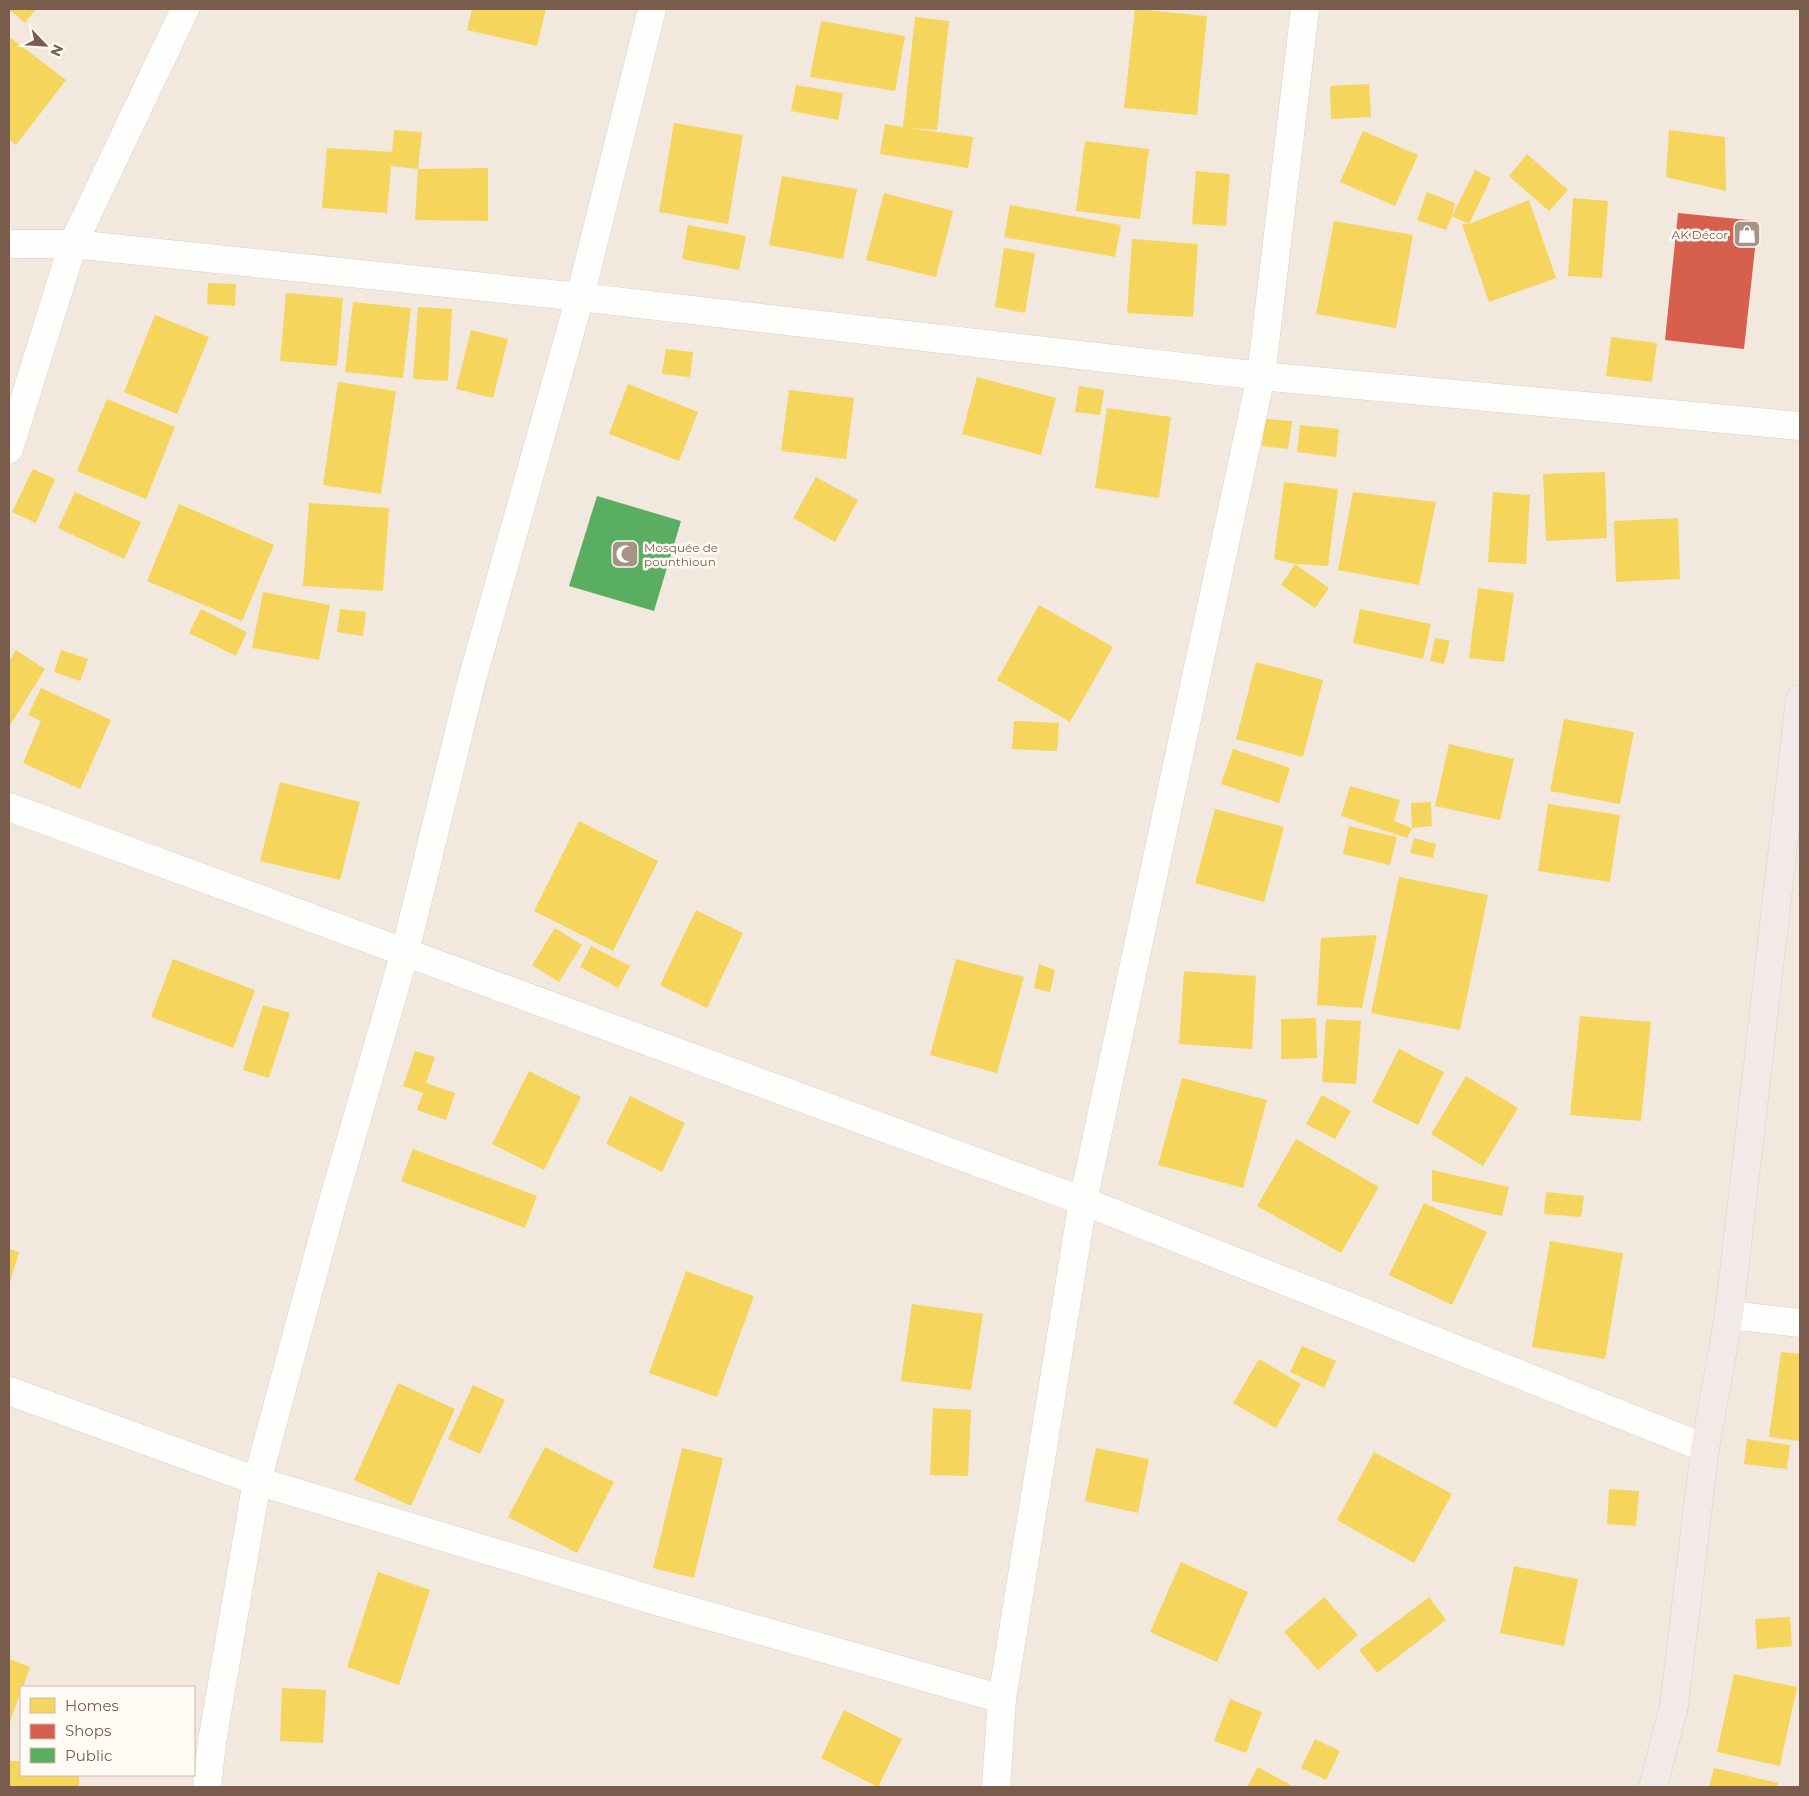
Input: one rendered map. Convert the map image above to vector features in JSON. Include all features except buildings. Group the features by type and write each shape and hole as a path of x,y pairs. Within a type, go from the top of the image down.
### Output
{"highway":[{"path":"1653,1787 1674,1706 1706,1448 1729,1315 1800,699"}],"street":[{"path":"9,449 73,244 185,9"},
{"path":"206,1787 257,1481 330,1208 405,952 471,683 580,297 652,9"},
{"path":"996,1787 1002,1698 1083,1201 1261,376 1305,9"},
{"path":"9,244 73,244 580,297 1261,376 1800,426"},
{"path":"9,806 1083,1201 1706,1448"},
{"path":"1729,1315 1800,1323"},
{"path":"9,1391 257,1481 644,1598 1002,1698"}],"shaded area":[{"path":"9,9 1800,9 1800,1787 9,1787"}],"place":[{"name":"AK Décor","path":"1747,234"},
{"name":"Mosquée de pounthioun","path":"625,554"}]}
